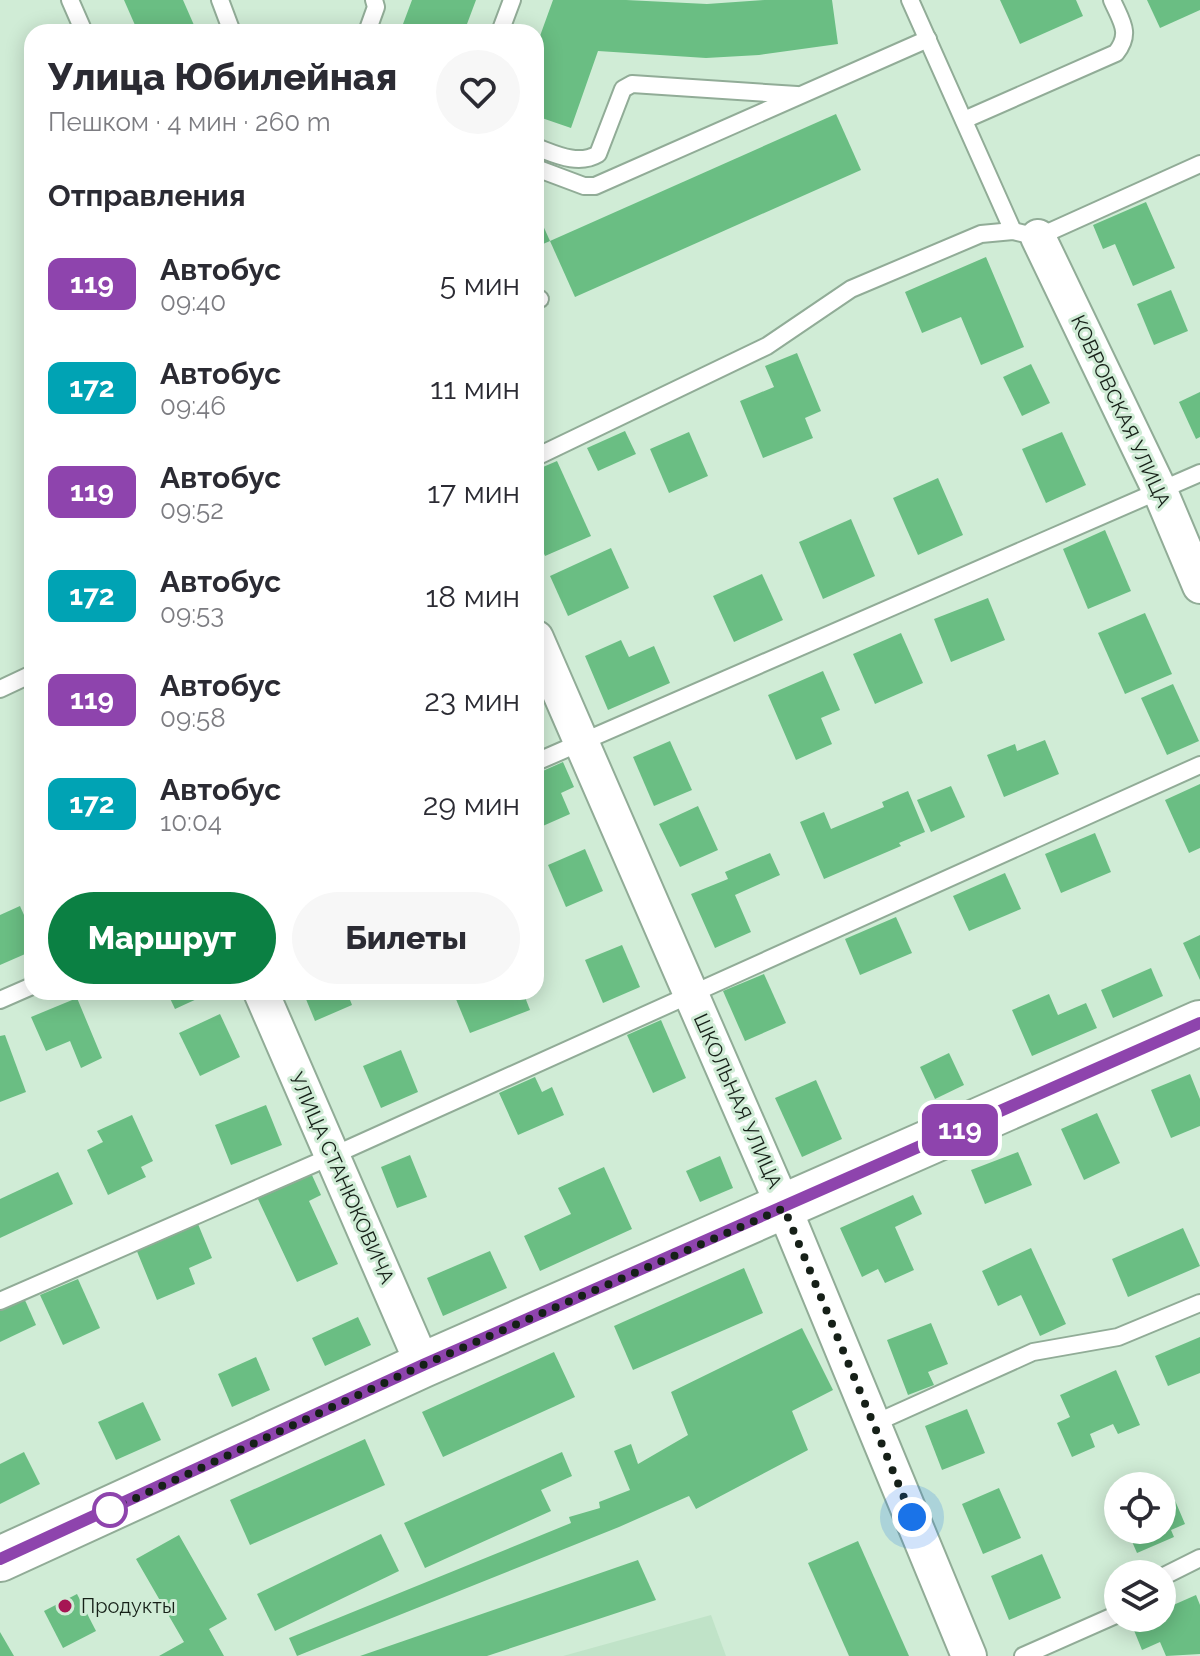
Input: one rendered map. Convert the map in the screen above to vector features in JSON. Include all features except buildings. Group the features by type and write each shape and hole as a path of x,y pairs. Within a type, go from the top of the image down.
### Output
{"main road":[{"path":"0,1559 423,1365 1200,1023"}],"street":[{"name":"КОВРОВСКАЯ УЛИЦА","path":"1026,234 1160,491 1200,586"},
{"name":"ШКОЛЬНАЯ УЛИЦА","path":"544,656 784,1208 969,1656"},
{"name":"УЛИЦА СТАНЮКОВИЧА","path":"264,1000 423,1365"}],"lane":[{"path":"70,0 80,24"},
{"path":"220,0 229,24"},
{"path":"370,24 376,7 374,0"},
{"path":"503,24 512,0"},
{"path":"910,0 964,120 1026,234"},
{"path":"964,120 1116,53 1125,43 1125,31 1112,0"},
{"path":"544,171 584,186 595,186 928,39"},
{"path":"544,150 568,159 591,158 598,154 623,89 632,84 799,96"},
{"path":"544,453 767,346 851,289 981,234 1026,234 1200,164"},
{"path":"544,758 1200,473"},
{"path":"0,689 24,678"},
{"path":"0,1301 332,1156 1200,765"},
{"path":"0,1000 24,990"},
{"path":"873,1424 1033,1352 1118,1337 1200,1303"},
{"path":"1176,1570 1200,1558"},
{"path":"1023,1656 1104,1620"}],"shaded area":[{"path":"711,1615 726,1656 563,1656"}],"bus line":[{"name":"119","path":"0,1559 423,1365 1200,1023"}],"place":[{"name":"Продукты","path":"65,1606"}],"route":[{"path":"110,1510 423,1365 784,1208 912,1517"}]}
